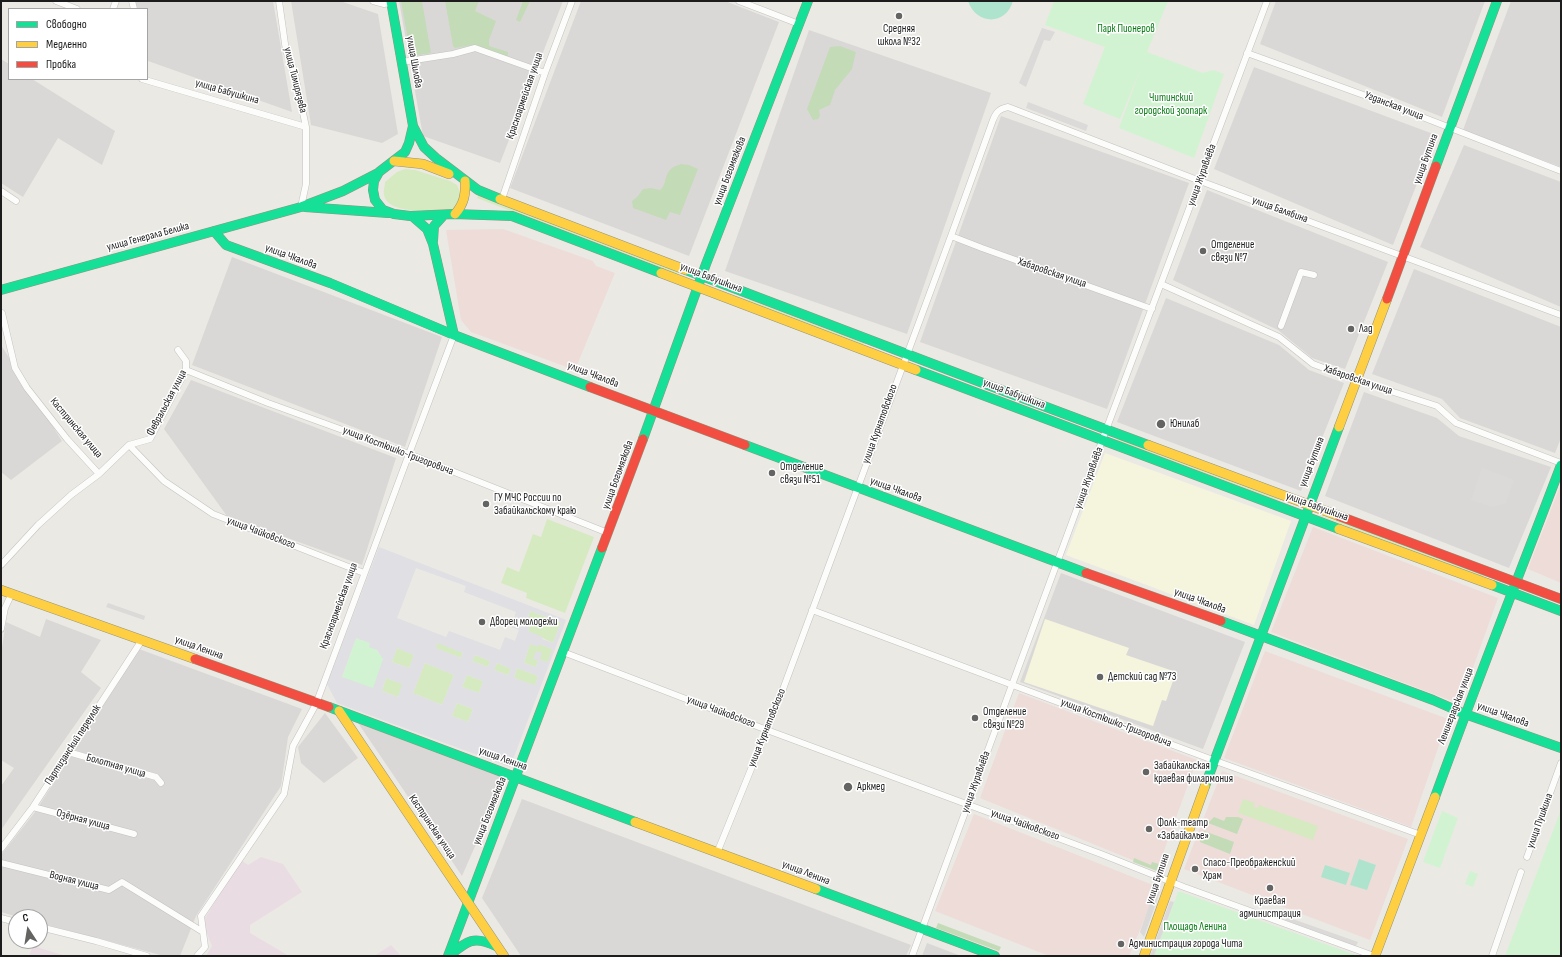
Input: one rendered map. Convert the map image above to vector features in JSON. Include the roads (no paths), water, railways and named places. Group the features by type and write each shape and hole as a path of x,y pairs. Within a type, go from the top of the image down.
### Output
{"main road":[{"name":"улица Богомягкова","path":"448,956 467,902 517,777 654,411 698,286 808,1"},
{"name":"улица Бутина","path":"1144,956 1259,635 1403,256 1497,1"},
{"name":"улица Шилова","path":"391,2 413,126"},
{"path":"301,207 343,191 378,173 405,152 413,126"},
{"path":"413,126 424,147 465,181 465,200 461,208 455,214"},
{"path":"394,161 407,160 419,162 465,181"},
{"path":"378,173 374,181 374,196 380,208 388,213"},
{"name":"улица Бабушкина","path":"465,181 478,190 702,276 1106,430 1309,504 1561,599"},
{"name":"улица Бабушкина","path":"301,207 412,216 443,216 455,214 512,216 1103,441 1561,611"},
{"name":"улица Генерала Белика","path":"1,290 301,207"},
{"path":"412,216 427,229 433,244 454,335"},
{"path":"433,244 434,226 443,216"},
{"name":"улица Чкалова","path":"214,231 226,246 330,284 454,335 1058,563 1259,635 1432,700 1465,714 1561,748"},
{"name":"Ленинградская улица","path":"1374,956 1421,836 1465,714 1513,593 1561,464"},
{"name":"улица Ленина","path":"1,590 339,711 995,956"},
{"name":"Кастринская улица","path":"339,711 504,956"},
{"path":"448,956 466,942 475,939 486,941 498,947"}],"street":[{"path":"56,1 74,8"},
{"name":"улица Тимирязева","path":"279,1 286,51 294,70 306,128 306,184 301,207"},
{"path":"373,1 384,4 391,2"},
{"name":"Красноармейская улица","path":"502,199 545,73 572,1"},
{"path":"739,1 799,24"},
{"name":"улица Журавлёва","path":"912,956 1106,430 1267,1"},
{"path":"402,62 452,54 474,48 545,73"},
{"name":"Угданская улица","path":"1247,53 1394,106 1561,171"},
{"name":"улица Бабушкина","path":"145,80 306,128"},
{"name":"улица Балябина","path":"1000,109 1008,107 1200,181 1561,315"},
{"name":"улица Курнатовского","path":"717,853 767,730 858,488 902,364 993,120 1000,109"},
{"path":"1,191 16,201"},
{"name":"Хабаровская улица","path":"951,236 1152,308"},
{"path":"1281,326 1301,272 1314,275"},
{"name":"Хабаровская улица","path":"1161,284 1279,337 1313,364 1356,380 1436,406 1456,423 1561,464"},
{"name":"Кастринская улица","path":"2,313 15,368 27,388 67,439 99,474 128,445"},
{"name":"Красноармейская улица","path":"197,956 205,947 201,916 284,794 294,746 316,704 408,454 454,335"},
{"name":"Февральская улица","path":"128,445 150,439 186,370 186,361 178,350"},
{"name":"улица Костюшко-Григоровича","path":"186,370 268,403 408,454 608,534"},
{"name":"улица Чайковского","path":"128,445 164,481 212,514 364,573"},
{"path":"1,565 38,525 71,495 99,474"},
{"path":"1,629 6,608 12,593"},
{"name":"улица Костюшко-Григоровича","path":"812,610 1421,836"},
{"name":"Партизанский переулок","path":"1,849 33,807 142,640"},
{"name":"улица Чайковского","path":"564,652 767,730 1170,880 1184,887 1374,956"},
{"name":"Болотная улица","path":"68,752 156,778 161,783"},
{"name":"улица Пушкина","path":"1527,857 1561,763"},
{"name":"Озёрная улица","path":"33,807 134,834"},
{"name":"Водная улица","path":"1,863 109,890 122,882 203,932"},
{"path":"1492,956 1521,872"},
{"path":"48,929 147,956"}],"place":[{"name":"Средняя школа №32","path":"899,16"},
{"name":"Отделение связи №7","path":"1203,251"},
{"name":"Лад","path":"1351,329"},
{"name":"Юнилаб","path":"1161,424"},
{"name":"Отделение связи №51","path":"772,473"},
{"name":"ГУ МЧС России по Забайкальскому краю","path":"486,504"},
{"name":"Дворец молодежи","path":"482,622"},
{"name":"Детский сад №73","path":"1100,677"},
{"name":"Отделение связи №29","path":"975,718"},
{"name":"Забайкальская краевая филармония","path":"1146,772"},
{"name":"Аркмед","path":"848,787"},
{"name":"Фолк-театр «Забайкалье»","path":"1149,829"},
{"name":"Спасо-Преображенский Храм","path":"1195,869"},
{"name":"Краевая администрация","path":"1270,888"},
{"name":"Администрация города Чита","path":"1121,944"}],"park label":[{"name":"Парк Пионеров","path":"1126,29"},
{"name":"Читинский городской зоопарк","path":"1171,104"},
{"name":"Площадь Ленина","path":"1195,927"}]}
